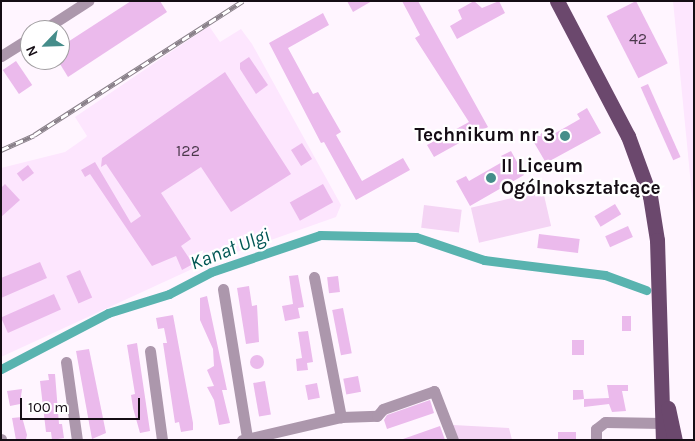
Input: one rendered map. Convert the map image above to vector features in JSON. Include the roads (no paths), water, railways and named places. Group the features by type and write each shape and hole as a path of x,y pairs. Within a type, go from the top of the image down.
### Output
{"main road":[{"path":"558,1 628,136 650,196 658,240 664,440"},
{"path":"662,377 675,440"}],"street":[{"path":"59,20 88,1"},
{"path":"1,56 20,44"},
{"path":"314,277 341,417"},
{"path":"223,289 245,439 341,417 377,416 383,409 434,391 454,440"},
{"path":"150,351 162,440"},
{"path":"66,362 77,440"},
{"path":"596,440 596,429 605,422 662,423"}],"waterway":[{"name":"Kanał Ulgi","path":"1,369 108,313 169,294 211,272 320,235 416,237 484,260 605,275 646,290"}],"railway":[{"path":"1,150 34,135 243,1"}],"place":[{"name":"Technikum nr 3","path":"565,136"},
{"name":"II Liceum Ogólnokształcące","path":"491,178"}]}
